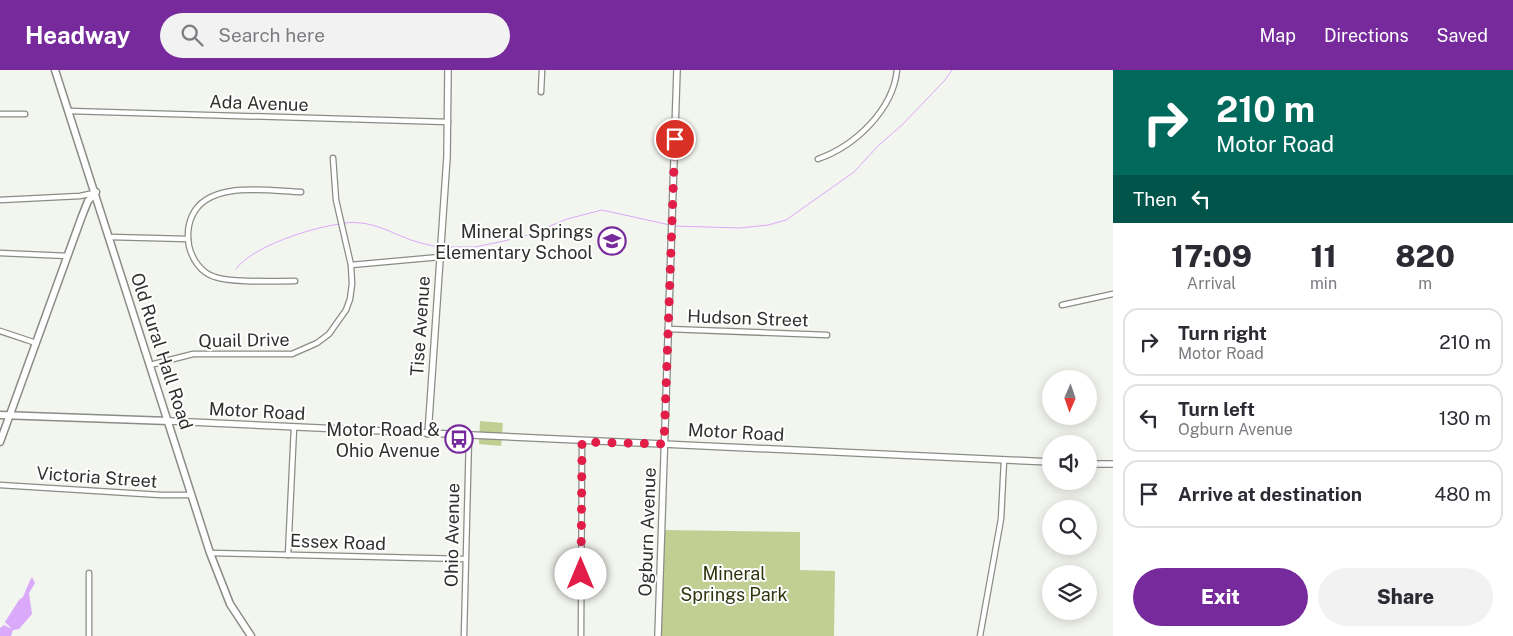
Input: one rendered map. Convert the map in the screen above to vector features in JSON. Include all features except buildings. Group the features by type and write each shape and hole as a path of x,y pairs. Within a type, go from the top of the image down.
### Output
{"main road":[{"name":"Old Rural Hall Road","path":"56,70 210,553 230,604 251,636"},
{"path":"0,442 88,201 96,192"},
{"name":"Motor Road","path":"0,415 169,422"}],"street":[{"name":"Tise Avenue","path":"428,434 448,122 448,70"},
{"path":"541,92 542,70"},
{"name":"Ogburn Avenue","path":"658,636 677,70"},
{"path":"818,159 841,149 872,122 889,97 896,80 897,70"},
{"name":"Ada Avenue","path":"69,111 448,122"},
{"path":"0,114 25,114"},
{"name":"Quail Drive","path":"150,365 193,354 284,354 305,350 324,339 341,318 352,291 351,265 336,200 333,158"},
{"path":"295,281 236,280 213,277 199,266 190,251 188,226 196,208 206,199 218,193 238,190 301,192"},
{"path":"0,200 80,196 96,192"},
{"path":"110,237 188,239"},
{"path":"0,253 68,256"},
{"path":"351,265 440,257"},
{"path":"1062,304 1113,294"},
{"name":"Hudson Street","path":"668,329 827,335"},
{"path":"0,330 36,343"},
{"name":"Motor Road","path":"169,422 1042,462"},
{"path":"288,555 294,427"},
{"name":"Ohio Avenue","path":"464,636 469,436"},
{"path":"581,636 582,442"},
{"path":"980,636 1001,519 1004,460"},
{"path":"1097,464 1113,464"},
{"name":"Victoria Street","path":"0,485 161,495 192,495"},
{"name":"Essex Road","path":"210,553 465,559"},
{"path":"89,573 89,636"}],"green space":[{"path":"480,421 503,423 501,446 479,444"},
{"name":"Mineral Springs Park","path":"663,530 800,532 800,570 835,571 834,636 660,636"}],"shaded area":[{"path":"32,577 35,583 29,593 32,614 19,629 13,630 11,636 0,636 0,628 4,625 12,629 5,622 23,597"}],"waterway":[{"path":"674,226 740,228 768,225 786,220 854,172 878,146 903,124 945,80 952,70"},
{"path":"442,247 475,247 504,241 531,234 567,219 602,210 670,225"},
{"path":"344,223 371,225 411,240 438,247"},
{"path":"236,269 244,261 269,245 300,233 340,224"}],"place":[{"name":"Mineral Springs Elementary School","path":"612,241"},
{"name":"Motor Road & Ohio Avenue","path":"459,439"}],"route":[{"path":"581,574 582,442 664,444 675,139"}]}
